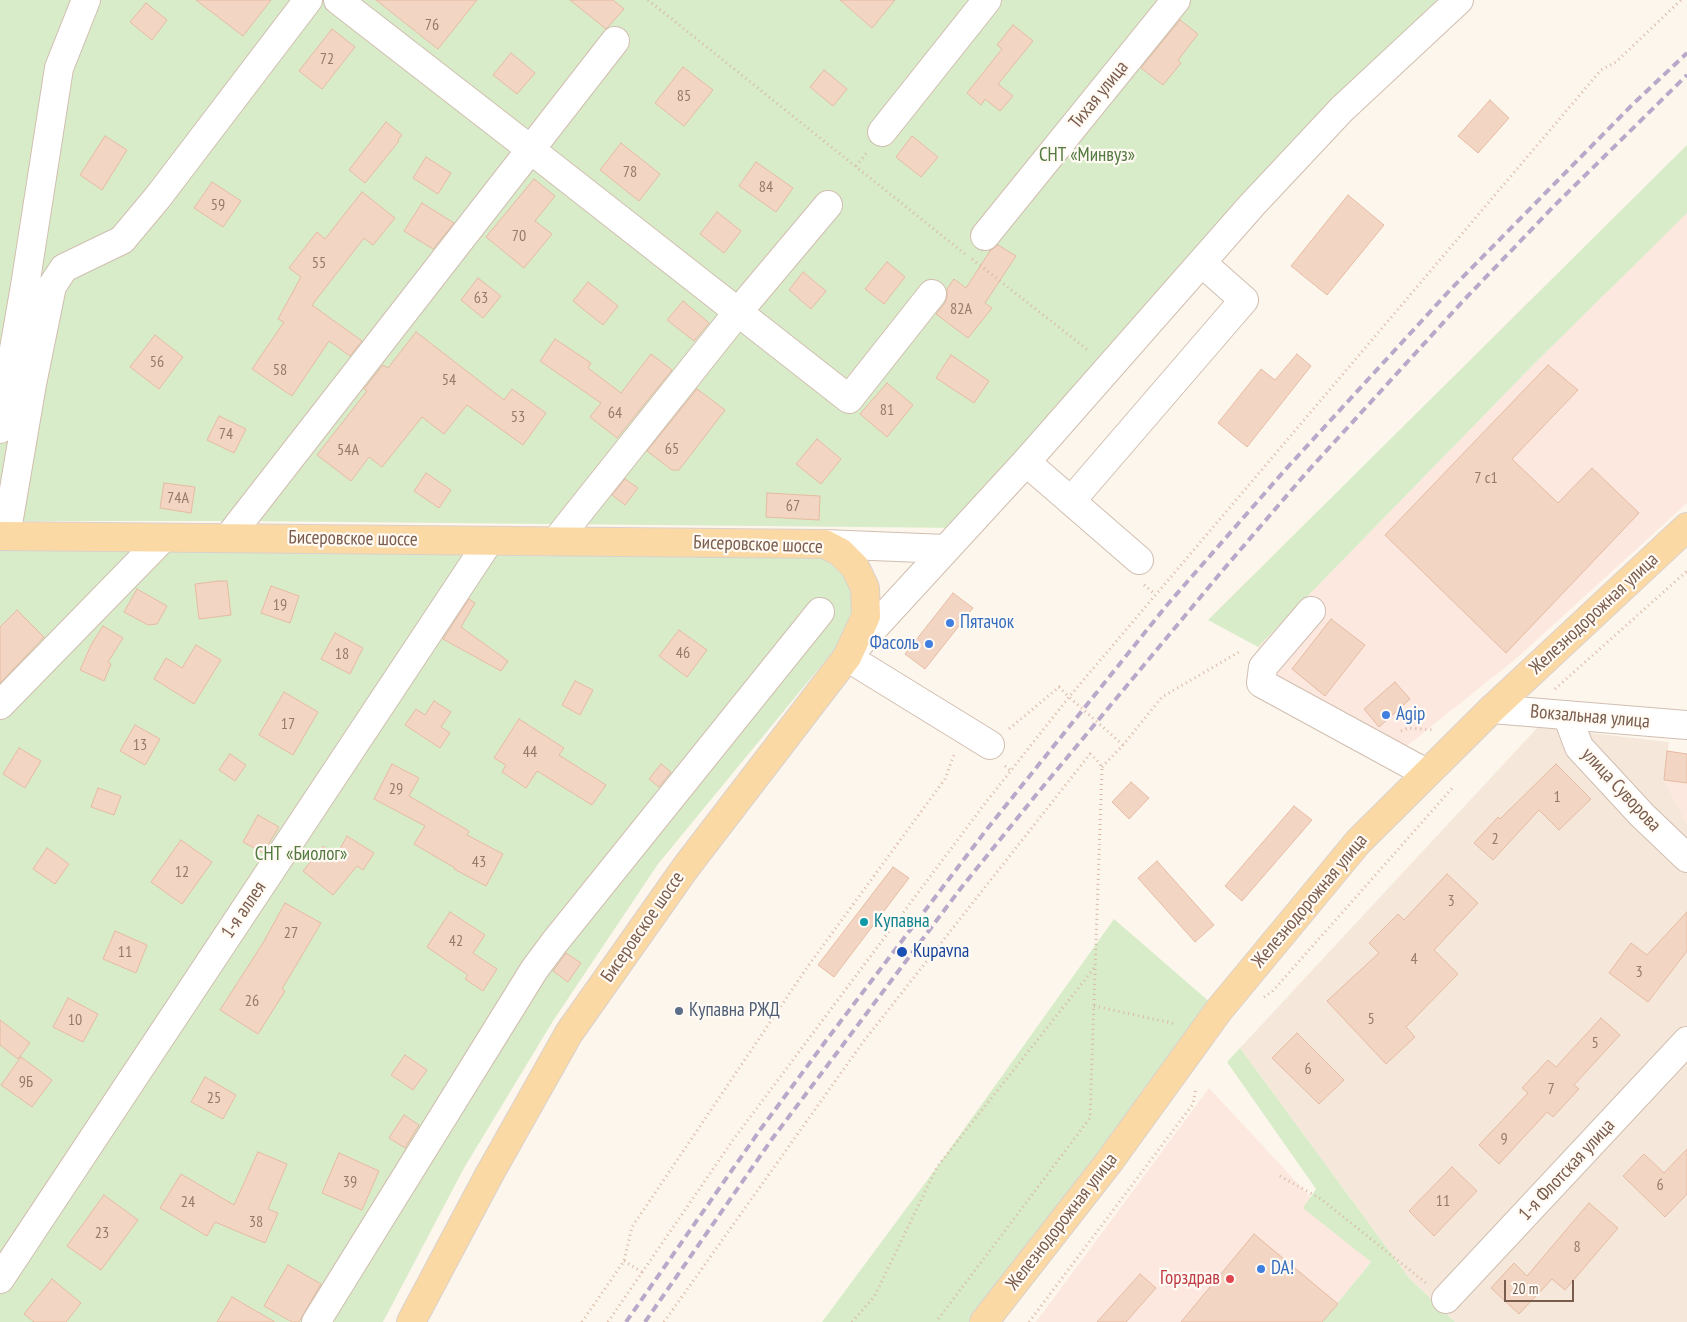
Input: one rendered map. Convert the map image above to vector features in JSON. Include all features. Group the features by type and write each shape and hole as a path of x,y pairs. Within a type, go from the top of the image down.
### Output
{"main road":[{"name":"Железнодорожная улица","path":"984,1322 1109,1162 1219,1010 1358,842 1492,709 1687,527"},
{"name":"Бисеровское шоссе","path":"3,536 825,544 840,552 855,567 865,588 866,616 847,657 686,867 569,1034 489,1175 411,1322"}],"street":[{"path":"0,429 25,286 59,68 86,0"},
{"path":"3,536 52,286 64,268 122,240 158,197 308,0"},
{"path":"338,0 849,400 932,294"},
{"path":"882,132 987,0"},
{"name":"Тихая улица","path":"985,236 1176,0"},
{"path":"990,745 847,657 1026,462 1252,205 1342,109 1459,0"},
{"path":"228,538 615,41"},
{"path":"556,541 738,312 828,205"},
{"path":"1071,501 1244,300 1202,263"},
{"path":"1026,462 1140,560"},
{"path":"0,705 163,538"},
{"name":"1-я аллея","path":"0,1279 489,541"},
{"path":"825,544 945,549"},
{"path":"1311,611 1263,667 1261,683 1426,773"},
{"path":"316,1322 534,970 820,612"},
{"name":"Вокзальная улица","path":"1492,709 1687,725"},
{"name":"улица Суворова","path":"1567,715 1579,747 1642,815 1687,858"},
{"name":"1-я Флотская улица","path":"1446,1299 1687,1041"}],"path":[{"path":"648,0 1109,367"},
{"path":"608,1322 734,1140 983,806 1069,697 1601,70 1616,62 1681,0"},
{"path":"1555,689 1687,571"},
{"path":"990,745 1059,687 1124,745"},
{"path":"582,1322 624,1261 632,1227 808,966 945,779 955,752 955,724"},
{"path":"664,1322 863,1042 1090,754 1096,758 1102,767 1090,1118 936,1322"},
{"path":"1264,997 1272,992 1455,784"},
{"path":"852,1322 874,1297 937,1167 1095,967"},
{"path":"1094,1006 1204,1030"},
{"path":"1029,1322 1193,1104 1196,1085"},
{"path":"1280,1176 1322,1199 1446,1299"},
{"path":"624,1261 642,1272"}],"shaded area":[{"path":"1687,211 1687,503 1518,657 1397,754 1261,683 1263,667 1258,647 1534,364"},
{"path":"1538,727 1669,742 1664,780 1687,823 1687,1322 1455,1322 1409,1278 1240,1048"},
{"path":"1667,751 1687,754 1687,823 1664,780"},
{"path":"1209,1088 1371,1262 1322,1322 1036,1322"}],"green space":[{"name":"СНТ «Минвуз»","path":"0,0 1459,0 964,528 241,521 0,521"},
{"path":"1687,145 1687,213 1534,364 1258,647 1208,620"},
{"name":"СНТ «Биолог»","path":"0,550 821,558 832,565 845,578 851,593 852,613 834,650 658,864 553,1021 464,1168 383,1322 0,1322"},
{"path":"1114,919 1219,1010 984,1322 822,1322 937,1167"},
{"path":"1240,1048 1409,1278 1455,1322 1322,1322 1371,1262 1303,1208 1316,1189 1227,1062"}],"building":[{"path":"196,0 271,0 243,36"},
{"path":"376,0 477,0 438,49"},
{"path":"570,0 613,0 624,9 606,29"},
{"path":"840,0 895,0 872,28"},
{"path":"146,3 167,20 152,40 130,22"},
{"path":"1180,20 1198,34 1178,60 1181,63 1163,85 1141,68"},
{"path":"1013,25 1033,41 998,84 1013,96 1000,111 985,99 981,105 967,93 1002,49 997,45"},
{"path":"332,29 355,47 322,89 299,71"},
{"path":"511,53 535,73 517,94 493,75"},
{"path":"683,67 713,90 684,126 655,103"},
{"path":"824,70 847,89 833,106 810,87"},
{"path":"1490,100 1509,118 1478,153 1458,136"},
{"path":"386,122 402,135 365,183 349,170"},
{"path":"105,136 127,150 102,190 80,175"},
{"path":"912,136 938,157 921,177 896,157"},
{"path":"621,143 660,174 639,201 600,170"},
{"path":"426,157 451,173 438,194 413,178"},
{"path":"756,162 793,188 776,212 739,186"},
{"path":"534,179 555,196 535,221 552,234 524,268 486,237"},
{"path":"212,182 241,201 223,227 194,208"},
{"path":"362,192 395,218 373,245 364,238 312,305 362,341 350,356 329,341 292,396 252,369 284,322 278,319 301,277 289,268 317,232 325,239"},
{"path":"1348,195 1384,225 1327,295 1291,266"},
{"path":"422,203 454,223 433,249 404,231"},
{"path":"717,212 741,231 724,253 700,234"},
{"path":"998,245 1016,256 985,303 992,308 968,338 936,314 945,303 947,289 954,279 966,288 990,251"},
{"path":"887,262 905,277 884,304 865,289"},
{"path":"803,272 826,291 811,309 789,290"},
{"path":"478,278 501,296 483,318 461,300"},
{"path":"588,282 618,306 603,325 573,301"},
{"path":"683,301 709,323 694,341 667,320"},
{"path":"416,332 504,400 512,389 546,413 523,445 467,405 444,434 422,417 382,467 369,457 351,481 317,455 367,391 364,389 383,365 388,368"},
{"path":"155,335 183,357 159,389 130,367"},
{"path":"555,339 591,363 588,368 621,393 651,354 672,370 617,438 590,417 601,403 540,361"},
{"path":"1297,354 1311,366 1247,447 1218,423 1261,369 1275,380"},
{"path":"951,355 989,381 974,403 936,378"},
{"path":"1548,365 1578,390 1512,459 1558,503 1592,468 1639,513 1506,653 1385,535"},
{"path":"887,383 913,405 887,437 860,414"},
{"path":"697,389 725,410 679,470 672,470 647,451"},
{"path":"219,416 246,429 234,453 207,440"},
{"path":"817,439 841,459 821,484 796,464"},
{"path":"426,473 451,490 439,508 414,491"},
{"path":"625,479 638,488 625,505 612,495"},
{"path":"164,483 195,487 191,513 160,508"},
{"path":"767,493 820,496 819,520 766,517"},
{"path":"227,581 231,615 199,619 195,584"},
{"path":"271,586 299,596 290,623 261,613"},
{"path":"137,589 167,606 157,624 148,625 124,612"},
{"path":"953,593 973,608 925,669 905,654"},
{"path":"469,599 475,603 461,627 508,661 501,671 443,639"},
{"path":"17,610 44,637 0,683 0,627"},
{"path":"1331,619 1365,645 1325,696 1292,669"},
{"path":"103,626 123,638 108,662 111,664 104,681 80,670 91,645"},
{"path":"679,630 707,650 687,677 659,656"},
{"path":"335,633 363,648 350,674 321,659"},
{"path":"196,645 221,660 194,704 154,679 166,658 182,668"},
{"path":"575,681 593,690 580,715 562,705"},
{"path":"1395,682 1410,699 1379,727 1364,709"},
{"path":"284,692 318,712 293,755 259,735"},
{"path":"434,701 451,712 441,727 450,733 440,748 405,725 416,709 425,715"},
{"path":"519,719 564,748 559,755 606,785 592,805 537,771 526,788 502,772 506,765 494,758"},
{"path":"135,725 160,739 145,765 120,751"},
{"path":"19,748 41,761 25,788 3,774"},
{"path":"1667,751 1687,754 1687,783 1664,780"},
{"path":"230,754 246,765 235,781 219,770"},
{"path":"392,764 419,778 409,796 469,831 467,835 503,854 486,886 414,844 425,826 374,799"},
{"path":"661,764 671,772 659,787 649,779"},
{"path":"1556,764 1591,799 1559,830 1539,810 1493,860 1474,843 1498,817 1500,819"},
{"path":"1131,782 1149,798 1129,819 1112,802"},
{"path":"98,788 121,796 114,815 91,807"},
{"path":"1294,806 1312,820 1242,901 1225,886"},
{"path":"258,815 279,827 263,853 243,842"},
{"path":"347,836 374,853 363,870 357,866 333,895 303,871 323,846 336,856"},
{"path":"181,840 212,862 182,904 151,882"},
{"path":"47,848 69,864 55,884 33,869"},
{"path":"1157,861 1214,925 1195,942 1138,878"},
{"name":"Купавна","path":"893,867 909,878 834,977 818,965"},
{"path":"1447,874 1478,903 1434,950 1458,974 1406,1027 1415,1037 1386,1064 1327,1001 1379,953 1369,943 1398,914 1404,920"},
{"path":"285,903 321,923 282,989 285,991 258,1034 220,1010 263,943"},
{"path":"450,912 485,935 473,953 497,969 483,991 465,979 468,975 427,947"},
{"path":"1687,912 1687,951 1648,1002 1609,973 1631,943 1647,955"},
{"path":"115,931 147,945 136,973 103,959"},
{"path":"566,953 581,963 568,982 553,971"},
{"path":"68,998 98,1014 83,1042 53,1027"},
{"path":"1601,1018 1620,1035 1574,1085 1579,1089 1553,1117 1547,1112 1499,1164 1479,1145 1528,1093 1522,1088 1548,1060 1556,1067"},
{"path":"0,1020 30,1043 18,1059 0,1045"},
{"path":"1297,1033 1344,1080 1319,1104 1272,1058"},
{"path":"405,1055 427,1070 413,1090 391,1075"},
{"path":"21,1057 52,1080 32,1107 1,1085"},
{"path":"205,1077 236,1095 223,1119 191,1102"},
{"path":"404,1115 419,1125 405,1148 389,1138"},
{"path":"1687,1149 1687,1194 1665,1217 1623,1176 1644,1154 1664,1173"},
{"path":"258,1152 287,1164 268,1209 278,1213 265,1243 215,1222 207,1236 160,1208 181,1174 234,1205"},
{"path":"339,1153 379,1171 362,1210 322,1193"},
{"path":"1452,1167 1477,1191 1434,1236 1409,1211"},
{"path":"104,1195 138,1220 101,1270 67,1246"},
{"path":"1589,1203 1618,1228 1565,1290 1552,1279 1519,1314 1491,1288 1514,1263 1527,1276"},
{"name":"DA!","path":"1254,1234 1338,1304 1322,1322 1181,1322"},
{"path":"288,1265 321,1284 299,1322 292,1322 264,1306"},
{"path":"1140,1274 1156,1288 1126,1322 1097,1322"},
{"path":"52,1279 81,1303 66,1322 34,1322 24,1314"},
{"path":"232,1297 275,1322 217,1322"}],"railway":[{"path":"626,1322 760,1130 828,1038 987,829 1167,605 1285,470 1450,290 1632,105 1687,53"},
{"path":"645,1322 772,1139 961,888 1223,570 1307,472 1463,301 1554,206 1687,75"}],"place":[{"name":"Пятачок","path":"950,623"},
{"name":"Фасоль","path":"929,644"},
{"name":"Agip","path":"1386,715"},
{"name":"Купавна","path":"864,922"},
{"name":"Kupavna","path":"902,952"},
{"name":"Купавна РЖД","path":"679,1011"},
{"name":"DA!","path":"1261,1269"},
{"name":"Горздрав","path":"1230,1279"}]}
